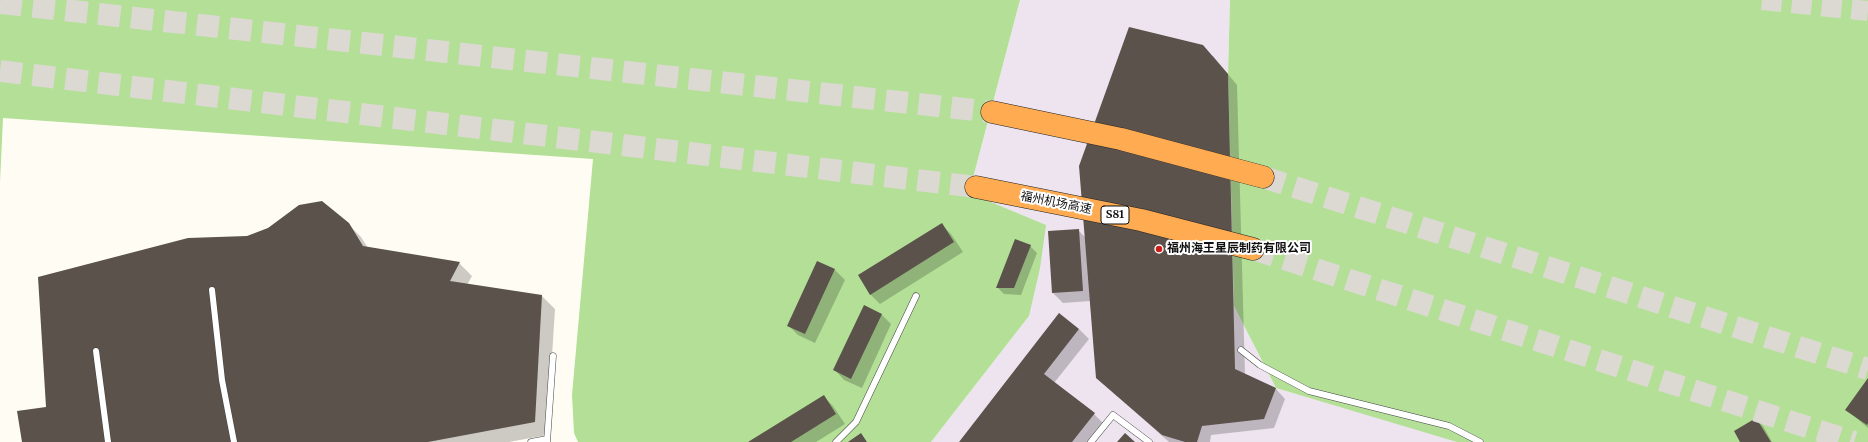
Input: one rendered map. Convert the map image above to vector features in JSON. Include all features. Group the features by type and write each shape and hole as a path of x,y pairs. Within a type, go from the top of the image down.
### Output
{"highway":[{"path":"992,112 1121,139 1263,177"},
{"name":"福州机场高速","path":"976,187 1141,220 1253,249"}],"lane":[{"path":"212,290 222,380 234,442"},
{"path":"836,442 856,422 916,296"},
{"path":"1241,350 1260,365 1309,391 1449,426 1480,442"},
{"path":"96,351 108,442"},
{"path":"531,442 547,441 553,356"},
{"path":"1091,442 1113,415 1149,442"}],"shaded area":[{"path":"1020,0 1230,0 1228,74 1234,306 1276,388 1461,442 931,442 1029,316 969,193"}],"green space":[{"path":"0,0 1020,0 969,193 1046,225 1040,268 1029,316 931,442 578,442 574,433 572,395 593,159 3,118 0,182"},
{"path":"1230,0 1868,0 1868,442 1457,442 1276,388 1234,306 1228,74"}],"building":[{"name":"福州海王星辰制药有限公司","path":"1129,27 1203,45 1228,74 1235,369 1276,388 1264,419 1202,426 1197,442 1185,442 1162,435 1096,378 1079,166"},
{"path":"322,201 349,223 363,246 460,262 450,281 542,295 535,422 428,442 22,442 17,411 46,407 38,277 188,238 247,236 268,228 299,205"},
{"path":"942,223 954,242 870,295 858,275"},
{"path":"1079,229 1083,291 1052,293 1048,231"},
{"path":"1015,239 1031,245 1014,288 996,288"},
{"path":"817,261 835,269 805,334 787,326"},
{"path":"864,305 882,314 851,379 833,370"},
{"path":"1059,313 1079,329 1044,374 1095,413 1072,442 959,442"},
{"path":"1868,378 1868,423 1867,425 1845,410"},
{"path":"824,395 836,414 791,442 748,442"},
{"path":"1756,418 1771,442 1740,442 1734,431"},
{"path":"861,433 867,442 848,442"},
{"path":"1125,433 1135,442 1117,442"}],"tunnel":[{"path":"1762,0 1868,11"},
{"path":"0,3 992,112"},
{"path":"0,71 976,187"},
{"path":"1263,177 1868,369"},
{"path":"1253,249 1854,442"}],"place":[{"name":"福州海王星辰制药有限公司","path":"1159,249"}]}
